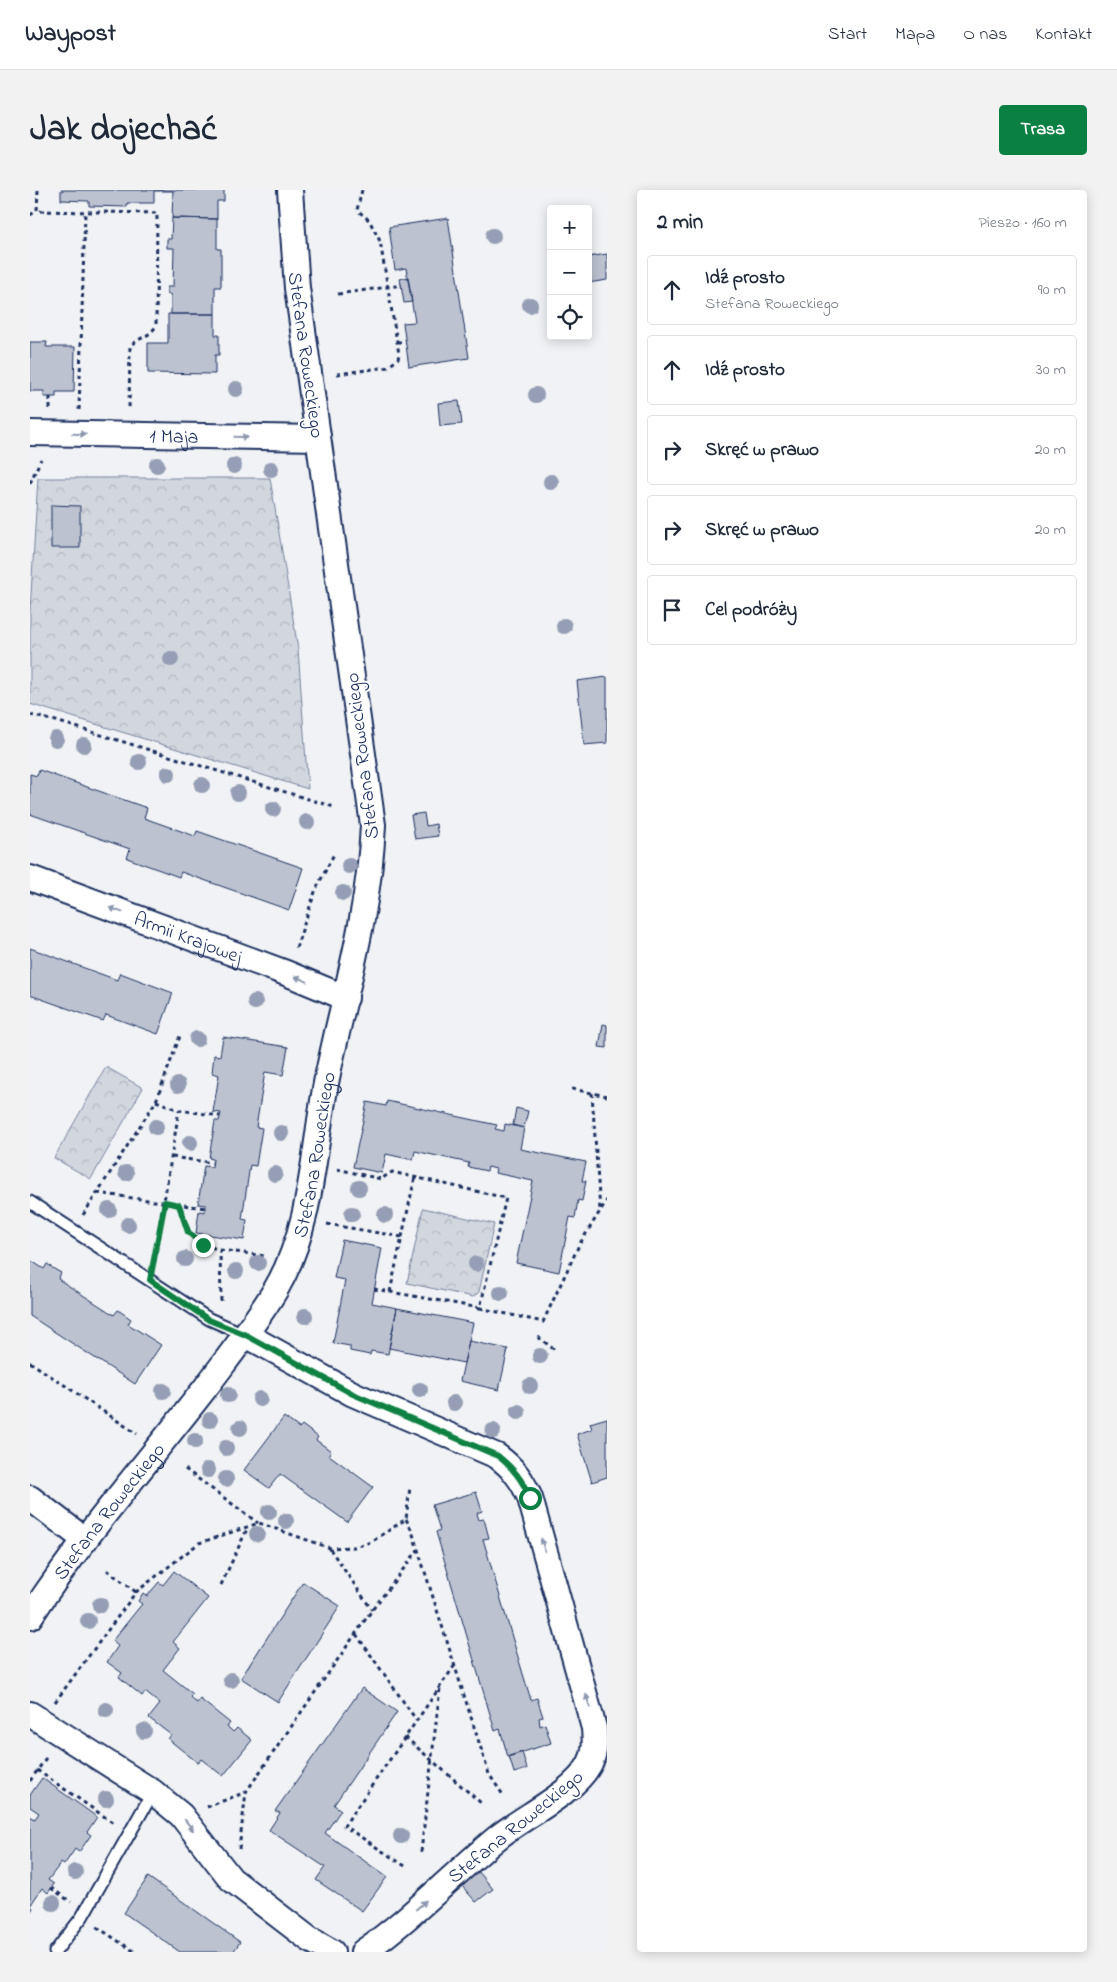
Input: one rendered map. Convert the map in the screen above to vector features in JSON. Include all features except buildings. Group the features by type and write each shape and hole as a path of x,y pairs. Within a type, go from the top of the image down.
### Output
{"street":[{"name":"Stefana Roweckiego","path":"30,1617 85,1540 246,1335 276,1288 299,1239 327,1080 368,891 373,824 297,288 290,190"},
{"name":"1 Maja","path":"30,433 318,438"},
{"name":"Armii Krajowej","path":"30,878 286,973 346,998"},
{"name":"Stefana Roweckiego","path":"246,1335 353,1394 498,1456 513,1468 524,1482 530,1498 591,1713 595,1744 589,1765 583,1774 566,1789 498,1837 390,1944 363,1952"},
{"path":"30,1498 85,1540"},
{"path":"30,1714 153,1792 181,1815 231,1878 309,1939 332,1952"}],"lane":[{"path":"30,1202 209,1320 246,1335"},
{"path":"55,1952 82,1917 153,1792"}],"path":[{"path":"38,190 38,211"},
{"path":"337,374 388,367 398,360 397,342 380,241 369,220 358,210 362,190"},
{"path":"30,215 38,211 158,214 156,326 152,334 135,340 130,347 129,418"},
{"path":"78,418 85,212"},
{"path":"338,294 402,285"},
{"path":"397,342 406,342"},
{"path":"30,483 44,452"},
{"path":"31,716 56,721 334,808"},
{"path":"296,948 316,889 335,852"},
{"path":"72,1231 156,1101 180,1036"},
{"path":"572,1089 607,1096"},
{"path":"592,1093 600,1212"},
{"path":"156,1101 179,1110 220,1116"},
{"path":"150,1280 165,1202 179,1110"},
{"path":"172,1157 213,1163"},
{"path":"332,1168 381,1179 392,1172 506,1198 480,1308"},
{"path":"390,1292 415,1177"},
{"path":"97,1193 205,1208"},
{"path":"374,1289 480,1308 543,1322 579,1245 607,1200"},
{"path":"179,1205 188,1232 203,1245 220,1250 271,1256"},
{"path":"321,1223 402,1237"},
{"path":"220,1250 221,1302"},
{"path":"538,1337 555,1350"},
{"path":"30,1362 144,1439"},
{"path":"185,1470 259,1523 330,1548 354,1547 371,1542 406,1520"},
{"path":"410,1487 406,1520 418,1550 489,1774 503,1795"},
{"path":"52,1706 136,1592 199,1543 259,1523"},
{"path":"221,1585 248,1527"},
{"path":"330,1548 372,1610"},
{"path":"239,1850 246,1792 372,1610 418,1550"},
{"path":"107,1570 136,1592"},
{"path":"356,1634 417,1720"},
{"path":"405,1866 344,1826 455,1664"},
{"path":"421,1852 440,1688"},
{"path":"405,1737 481,1803"},
{"path":"30,1781 46,1757"},
{"path":"37,1770 120,1827 128,1837"},
{"path":"200,1810 246,1792"},
{"path":"93,1924 135,1952"}],"green space":[{"path":"38,478 270,478 298,649 308,789 30,704 30,611"},
{"path":"106,1067 143,1088 91,1179 54,1158"},
{"path":"423,1208 494,1224 479,1292 473,1297 407,1283"}],"route":[{"path":"203,1245 188,1232 179,1205 165,1202 150,1280 209,1320 246,1335 353,1394 498,1456 513,1468 524,1482 530,1498"}]}
